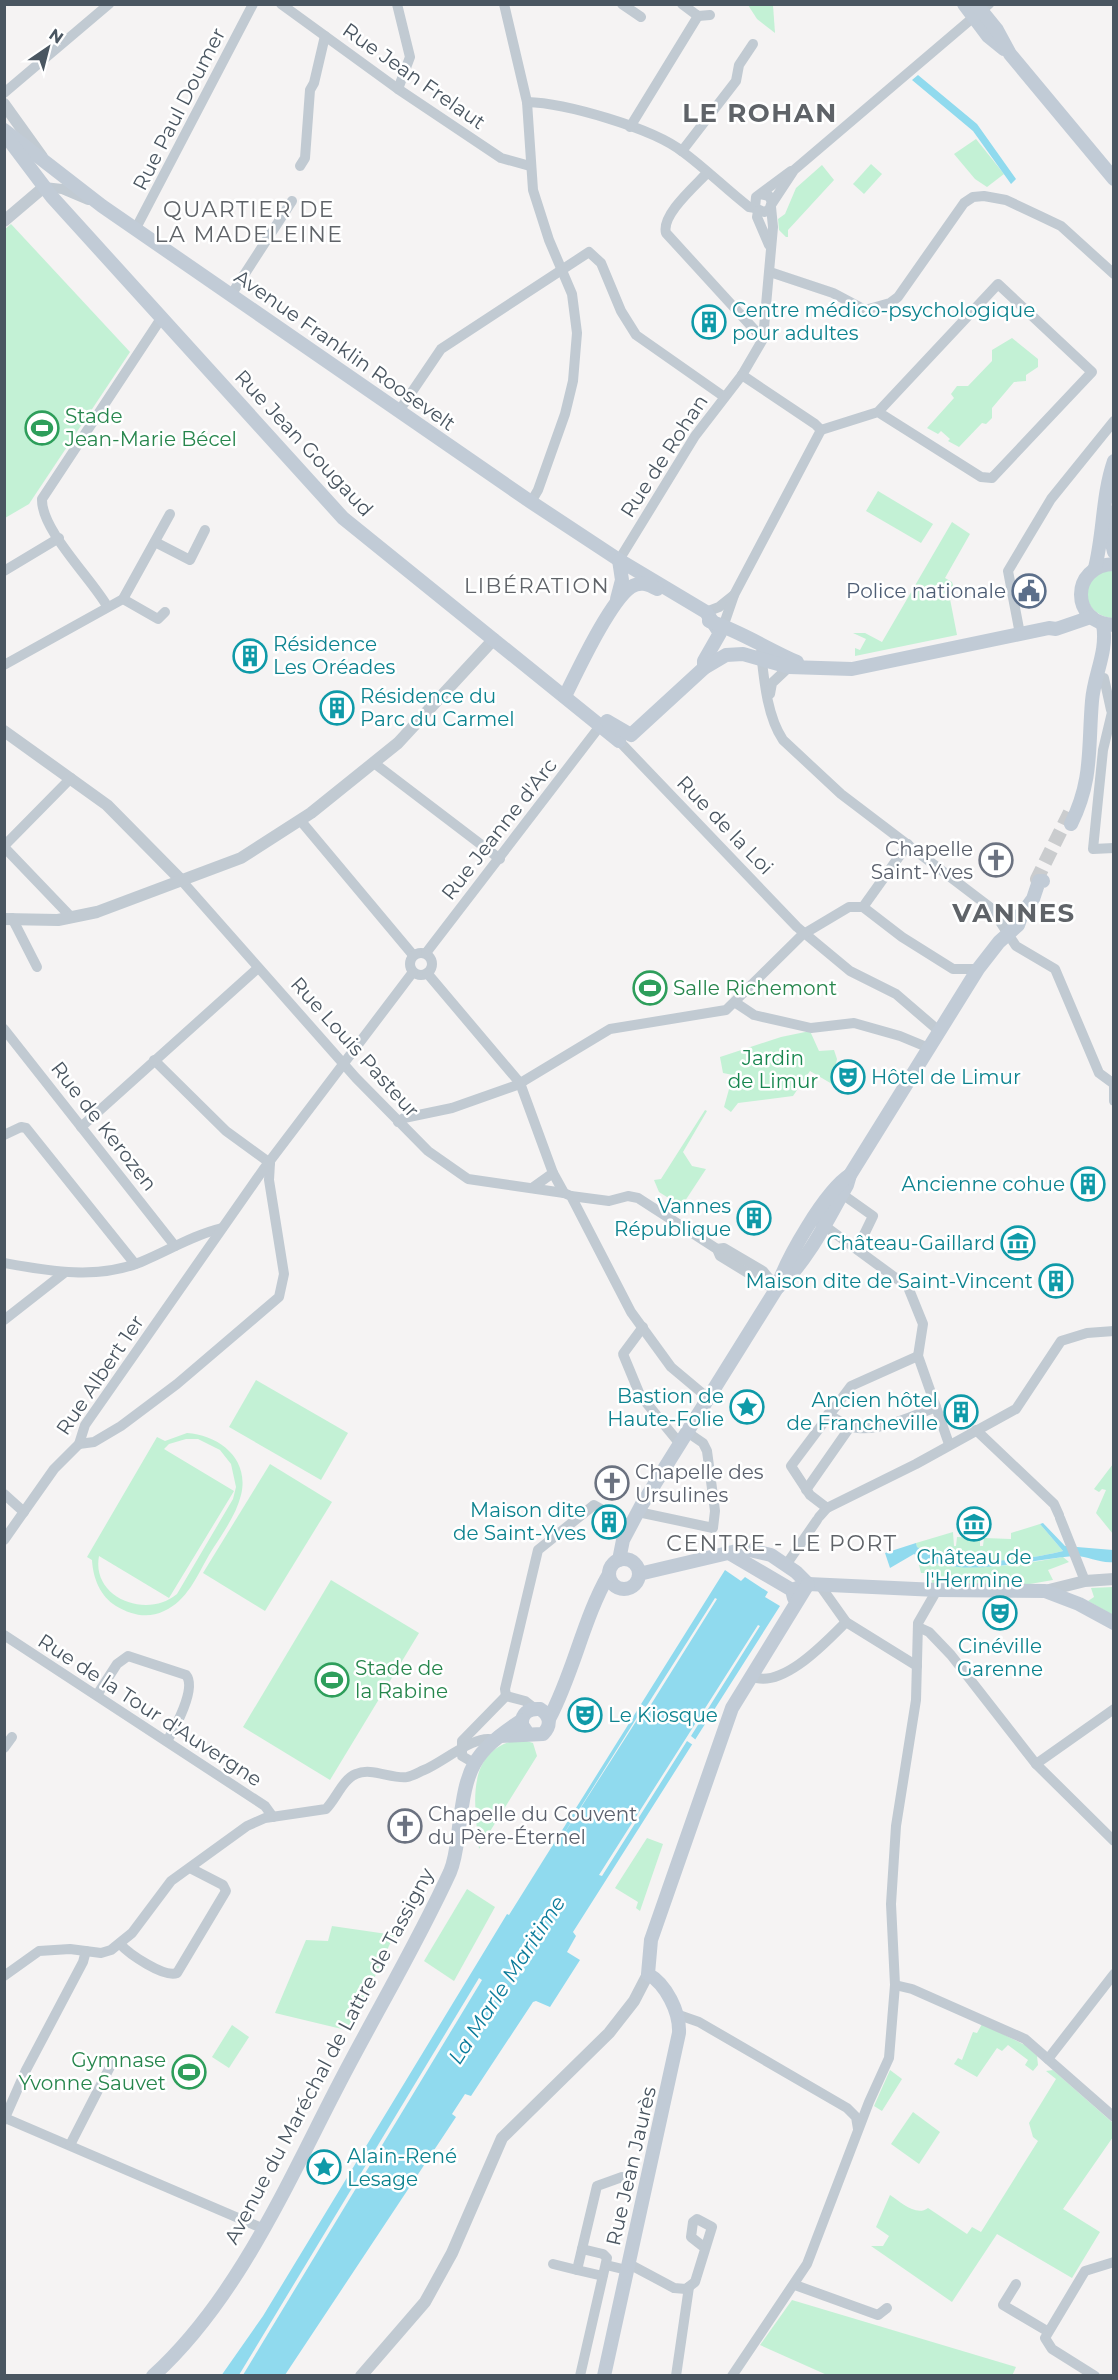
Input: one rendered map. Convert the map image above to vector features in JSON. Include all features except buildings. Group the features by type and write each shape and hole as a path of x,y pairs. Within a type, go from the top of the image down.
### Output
{"main road":[{"path":"964,4 980,9 997,30 1010,54 1113,179"},
{"path":"4,132 102,206"},
{"name":"Rue Jean Gougaud","path":"4,132 44,187 343,518 586,712"},
{"name":"Avenue Franklin Roosevelt","path":"102,206 531,502 716,623"},
{"path":"1049,628 1068,615 1081,600 1084,581 1095,568 1100,551 1104,500 1113,460"},
{"path":"1113,512 1110,535 1113,552"},
{"path":"564,696 617,601 622,580 619,560"},
{"path":"1095,568 1113,564"},
{"path":"617,601 631,587 648,584 703,618 716,623 761,653 789,667 852,669 1049,628 1103,622"},
{"path":"1071,824 1084,796 1095,683 1106,645 1103,622 1081,600"},
{"path":"704,668 704,661 716,623"},
{"path":"1092,712 1113,647"},
{"path":"625,738 704,668 722,656 775,652 807,666"},
{"path":"586,712 596,714 625,738"},
{"path":"586,712 600,726 625,738"},
{"path":"820,1221 842,1194 850,1175 978,969 1006,934 1018,925 1022,914 1034,899 1041,881"},
{"path":"625,1560 631,1526 638,1512 777,1288 792,1276 836,1184 850,1175"},
{"path":"596,1599 618,1588 632,1587 639,1574 751,1549 771,1555 813,1584"},
{"path":"729,1553 792,1590 813,1584 1045,1592 1079,1604 1113,1623"},
{"path":"541,1712 569,1675 596,1599 609,1574 611,1565 625,1560"},
{"path":"625,1560 639,1574"},
{"path":"609,1574 611,1582 618,1588"},
{"path":"648,1974 651,1940 681,1847 729,1716 795,1605 813,1584"},
{"path":"792,1590 795,1605"},
{"path":"474,1763 484,1748 522,1720 526,1712 541,1712"},
{"path":"496,1738 543,1734 549,1725 541,1712"},
{"path":"522,1720 522,1725 528,1734"},
{"name":"Avenue du Maréchal de Lattre de Tassigny","path":"153,2376 175,2356 203,2320 264,2229 450,1870 466,1782 474,1763"},
{"name":"Rue Jean Jaurès","path":"604,2376 679,2039 676,2014 661,1983 648,1974"}],"street":[{"name":"Rue Paul Doumer","path":"136,228 253,4"},
{"name":"Rue Jean Frelaut","path":"281,4 398,89 501,158 530,166"},
{"path":"397,4 410,57 398,89"},
{"path":"504,4 527,102 533,190 549,240 563,267 572,294 577,333 573,381 565,414 538,490 531,502"},
{"path":"622,4 641,17"},
{"path":"682,4 698,16 710,15"},
{"path":"4,93 108,5"},
{"path":"527,102 558,104 630,127 670,143 733,191 749,207 764,212 771,206 794,170 887,92 980,9"},
{"path":"630,127 698,16"},
{"path":"300,166 304,158 309,90 314,83 325,36"},
{"path":"682,151 736,81 739,65 753,44"},
{"path":"4,104 44,160"},
{"path":"770,245 757,217 754,199 787,172 794,170"},
{"path":"707,173 672,211 666,222 666,233 763,339"},
{"path":"4,221 44,187"},
{"name":"Avenue Franklin Roosevelt","path":"44,187 62,189 102,206"},
{"path":"733,191 769,196 773,213 763,339"},
{"path":"770,272 833,293 865,310 890,303 898,297 964,203 973,197 984,195 1006,200 1061,226 1113,274"},
{"path":"231,296 292,201"},
{"path":"399,411 441,349 589,252 601,263 621,310 636,334 723,396"},
{"path":"716,623 734,595 821,430 878,412 998,284 1092,372 992,478 981,477 878,412"},
{"path":"107,606 59,538 42,506 43,494 162,317"},
{"name":"Rue de Rohan","path":"619,560 695,436 723,396 742,375 763,339"},
{"path":"742,375 816,424 821,430"},
{"path":"1020,634 1008,571 1051,500 1113,421"},
{"path":"4,665 123,599 170,514"},
{"path":"155,542 189,564 206,531"},
{"path":"4,571 59,538"},
{"path":"716,623 719,607 734,595"},
{"path":"123,599 158,619 165,612"},
{"path":"8,918 72,918 115,906 241,858 300,820 374,763 412,730 494,639"},
{"path":"761,653 769,698 779,734 796,755 841,794 991,908 1000,917 1006,934 1016,946 1055,969 1099,1073 1113,1085 1113,1101"},
{"path":"769,698 772,683 789,667"},
{"path":"1104,678 1105,691 1112,708 1093,849 1113,848"},
{"name":"Rue Jeanne d'Arc","path":"426,953 600,726"},
{"path":"4,731 71,778 124,820 182,881"},
{"name":"Rue de la Loi","path":"625,738 797,927 850,972 896,994 939,1031"},
{"path":"374,763 500,859"},
{"path":"71,778 4,846 72,918"},
{"path":"300,820 413,955"},
{"path":"863,907 908,844"},
{"name":"Rue Louis Pasteur","path":"182,881 398,1122 428,1151 463,1177 609,1201 624,1197 638,1198 717,1249 720,1256 769,1286 777,1288"},
{"path":"398,1122 404,1118 452,1108 520,1083 610,1029 726,1010 736,1003 806,933 849,907 863,907 902,937 953,969 978,969"},
{"path":"991,908 1009,915 1022,914"},
{"path":"8,918 37,967"},
{"path":"426,953 432,963 427,973 419,975 413,972 409,962 413,955 426,953"},
{"path":"81,1127 258,968"},
{"path":"79,1444 94,1442 121,1426 177,1384 279,1297 284,1274 271,1195 270,1163 344,1061 413,972"},
{"path":"427,973 520,1083 553,1173 568,1195 622,1298 671,1367 708,1398"},
{"path":"736,1003 754,1015 812,1028 854,1023 900,1036 929,1048"},
{"name":"Rue de Kerozen","path":"4,1029 175,1246"},
{"path":"154,1060 226,1131 270,1163"},
{"path":"4,1135 21,1127 26,1128 135,1264"},
{"name":"Rue Albert 1er","path":"4,1540 62,1460 79,1444 85,1425 270,1163"},
{"path":"532,1188 553,1173"},
{"path":"249,1190 261,1188 271,1195"},
{"path":"842,1194 873,1216 858,1247"},
{"path":"820,1221 858,1247 908,1287 922,1319 923,1330 918,1356 949,1444"},
{"path":"4,1263 64,1273 114,1269 135,1264 200,1235 222,1228"},
{"path":"4,1320 64,1273"},
{"path":"638,1512 713,1528 715,1511 707,1451 703,1443 683,1438 640,1395 624,1354 643,1328"},
{"path":"786,1565 821,1515 1016,1409 1061,1341 1087,1333 1113,1331"},
{"path":"821,1515 790,1466 850,1386 918,1356"},
{"path":"828,1414 850,1427 861,1429 909,1418 935,1403"},
{"path":"806,1490 850,1427"},
{"path":"976,1430 1054,1504 1085,1581"},
{"path":"4,1494 24,1512"},
{"path":"506,1696 505,1689 538,1550 547,1539 594,1505 631,1526"},
{"path":"1045,1592 1085,1581 1113,1579"},
{"path":"813,1584 846,1622 917,1666"},
{"path":"732,2376 795,2285 827,2216 858,2130 889,2058 895,1985 892,1869 916,1700 918,1627 937,1590"},
{"path":"751,1676 758,1679 769,1678 802,1663 846,1622"},
{"path":"918,1627 929,1632 951,1654 1036,1764 1113,1841"},
{"name":"Rue de la Tour d'Auvergne","path":"4,1635 265,1806 273,1817"},
{"path":"97,1695 117,1664 128,1656 186,1675 191,1683 190,1692 166,1741"},
{"path":"506,1696 525,1701 541,1712"},
{"path":"474,1763 462,1756 460,1751 464,1738 506,1696"},
{"path":"1036,1764 1110,1712"},
{"path":"5,1747 12,1737"},
{"path":"6,1972 39,1951 105,1952 120,1944 138,1926 166,1886 247,1826 273,1817 326,1809 357,1773 407,1776 460,1751 481,1738 496,1738"},
{"path":"120,1944 130,1954 167,1974 177,1973 226,1891 223,1885 190,1868"},
{"path":"86,1951 83,1962 26,2070 5,2119 264,2229"},
{"path":"361,2376 425,2302 452,2253 502,2138 609,2033 633,2001 648,1974"},
{"path":"1048,2059 1113,1974"},
{"path":"895,1985 912,1989 1025,2039 1113,2117"},
{"path":"676,2014 699,2022 847,2108 856,2117 858,2130"},
{"path":"70,2145 113,2061"},
{"path":"847,2108 860,2109 869,2102"},
{"path":"577,2270 597,2186 622,2176"},
{"path":"553,2264 577,2270 628,2267 674,2288 689,2287 695,2282 705,2248"},
{"path":"580,2376 604,2270 605,2255 582,2249"},
{"path":"1095,2376 1048,2346 1045,2338 1047,2331 1085,2271 1113,2262"},
{"path":"1016,2284 1004,2305 1047,2331"},
{"path":"795,2285 878,2315 887,2308"},
{"path":"676,2376 689,2287"}],"green space":[{"path":"748,5 773,5 775,33 757,19"},
{"path":"976,139 1004,174 987,187 975,179 954,154"},
{"path":"871,164 882,174 864,194 853,184"},
{"path":"822,165 834,180 788,230 788,237 786,237 779,230 778,219 785,214 796,188"},
{"name":"Stade Jean-Marie Bécel","path":"11,224 130,352 29,504 5,518 4,230"},
{"path":"1012,338 1038,359 1038,367 1026,375 1026,381 1014,382 992,408 992,418 986,424 982,423 959,447 948,441 950,439 941,431 938,434 927,428 954,398 951,394 957,386 968,386 992,361 992,350"},
{"path":"878,491 933,524 921,543 866,511"},
{"path":"952,522 970,534 945,578 952,582 957,597 950,599 957,635 855,656 855,648 860,650 866,639 853,633 865,633 882,642"},
{"path":"1105,570 1113,570 1113,618 1095,611 1087,596 1091,581"},
{"name":"Jardin de Limur","path":"810,1031 819,1051 834,1050 837,1059 832,1084 810,1071 793,1096 738,1103 731,1112 724,1107 733,1075 723,1073 720,1057 781,1037"},
{"path":"705,1110 707,1111 683,1152 692,1166 706,1169 685,1201 678,1204 659,1192 654,1180 661,1179"},
{"path":"256,1380 348,1433 321,1480 229,1427"},
{"path":"187,1433 210,1438 221,1444 236,1460 243,1482 239,1503 232,1518 185,1594 172,1607 164,1611 152,1615 140,1615 110,1602 96,1580 92,1560 87,1557 157,1437 165,1441","holes":["186,1439 198,1439 220,1450 231,1464 236,1487 233,1499 177,1594 165,1601 151,1605 124,1600 113,1594 104,1584 99,1571 99,1556 169,1598 234,1491 164,1449 169,1444"]},
{"path":"270,1464 332,1502 265,1611 203,1573"},
{"path":"1113,1464 1113,1534 1096,1513 1106,1490 1102,1489 1099,1492 1094,1489"},
{"path":"1040,1524 1063,1551 1029,1558 969,1561 932,1554 917,1547 916,1543 953,1532 954,1546 956,1546 957,1537 980,1538 980,1546 983,1546 984,1538 1011,1539 1011,1533"},
{"path":"1063,1557 1069,1562 1048,1570 1053,1580 1024,1585 932,1583 931,1573 921,1573 919,1565 922,1559 955,1566 992,1567"},
{"path":"331,1580 419,1633 330,1780 243,1727"},
{"path":"1113,1587 1113,1615 1088,1601 1094,1597 1091,1588"},
{"path":"520,1739 533,1743 537,1756 479,1849 475,1798 481,1767 489,1755 502,1745"},
{"path":"647,1838 663,1844 640,1911 636,1908 638,1902 615,1888"},
{"path":"467,1889 495,1907 454,1981 424,1961"},
{"path":"332,1926 394,1935 350,2031 275,2013 306,1940 328,1941"},
{"path":"982,2024 1025,2045 1037,2056 1038,2065 1033,2071 1025,2065 1028,2060 1008,2045 1002,2051 997,2048 977,2077 954,2064 958,2058 962,2060 973,2032 977,2033"},
{"path":"232,2025 249,2037 229,2068 212,2057"},
{"path":"890,2070 902,2079 882,2111 874,2106"},
{"path":"1053,2070 1113,2123 1113,2137 1063,2209 1100,2232 1072,2278 997,2234 952,2302 871,2246 883,2246 889,2236 876,2227 890,2195 914,2210 928,2208 967,2234 972,2227 981,2232 1038,2141 1033,2137 1029,2123 1056,2079 1046,2071"},
{"path":"913,2112 940,2132 919,2164 891,2144"},
{"path":"792,2300 1016,2367 1012,2376 827,2375 760,2345"}],"water":[{"path":"918,75 977,124 1016,179 1011,184 973,131 912,80"},
{"path":"1043,1523 1065,1546 1113,1550 1114,1562 1073,1556 971,1568 931,1562 914,1554 890,1568 885,1553 916,1543 917,1547 932,1554 969,1561 1029,1558 1063,1551 1040,1524"},
{"name":"La Marle Maritime","path":"725,1570 741,1581 745,1577 768,1592 765,1597 780,1606 573,1932 576,1936 567,1952 580,1960 550,2007 536,2001 533,2002 471,2096 465,2094 452,2114 456,2117 285,2375 221,2376 263,2316 507,1914 509,1915"}],"pier":[{"path":"715,1598 717,1599 650,1706 642,1712 555,1848 641,1711 637,1709 640,1704 646,1707"},
{"path":"758,1625 760,1626 691,1736 696,1740 693,1745 687,1741 602,1876 599,1875"},
{"path":"479,1978 482,1980 243,2375 239,2375"}],"tunnel":[{"path":"1039,881 1037,879 1072,808"}],"place":[{"name":"Centre médico-psychologique pour adultes","path":"709,322"},
{"name":"Stade Jean-Marie Bécel","path":"42,428"},
{"name":"Police nationale","path":"1029,591"},
{"name":"Résidence Les Oréades","path":"250,656"},
{"name":"Résidence du Parc du Carmel","path":"337,708"},
{"name":"Chapelle Saint-Yves","path":"996,860"},
{"name":"Salle Richemont","path":"650,988"},
{"name":"Hôtel de Limur","path":"848,1077"},
{"name":"Ancienne cohue","path":"1088,1184"},
{"name":"Vannes République","path":"754,1218"},
{"name":"Château-Gaillard","path":"1018,1243"},
{"name":"Maison dite de Saint-Vincent","path":"1056,1281"},
{"name":"Bastion de Haute-Folie","path":"747,1407"},
{"name":"Ancien hôtel de Francheville","path":"961,1412"},
{"name":"Chapelle des Ursulines","path":"612,1483"},
{"name":"Maison dite de Saint-Yves","path":"609,1522"},
{"name":"Château de l'Hermine","path":"974,1524"},
{"name":"Cinéville Garenne","path":"1000,1613"},
{"name":"Stade de la Rabine","path":"332,1680"},
{"name":"Le Kiosque","path":"585,1715"},
{"name":"Chapelle du Couvent du Père-Éternel","path":"405,1826"},
{"name":"Gymnase Yvonne Sauvet","path":"189,2072"},
{"name":"Alain-René Lesage","path":"324,2167"}],"district":[{"name":"LE ROHAN","path":"760,113"},
{"name":"QUARTIER DE LA MADELEINE","path":"249,222"},
{"name":"LIBÉRATION","path":"537,586"},
{"name":"VANNES","path":"1014,913"},
{"name":"CENTRE - LE PORT","path":"782,1543"}]}
